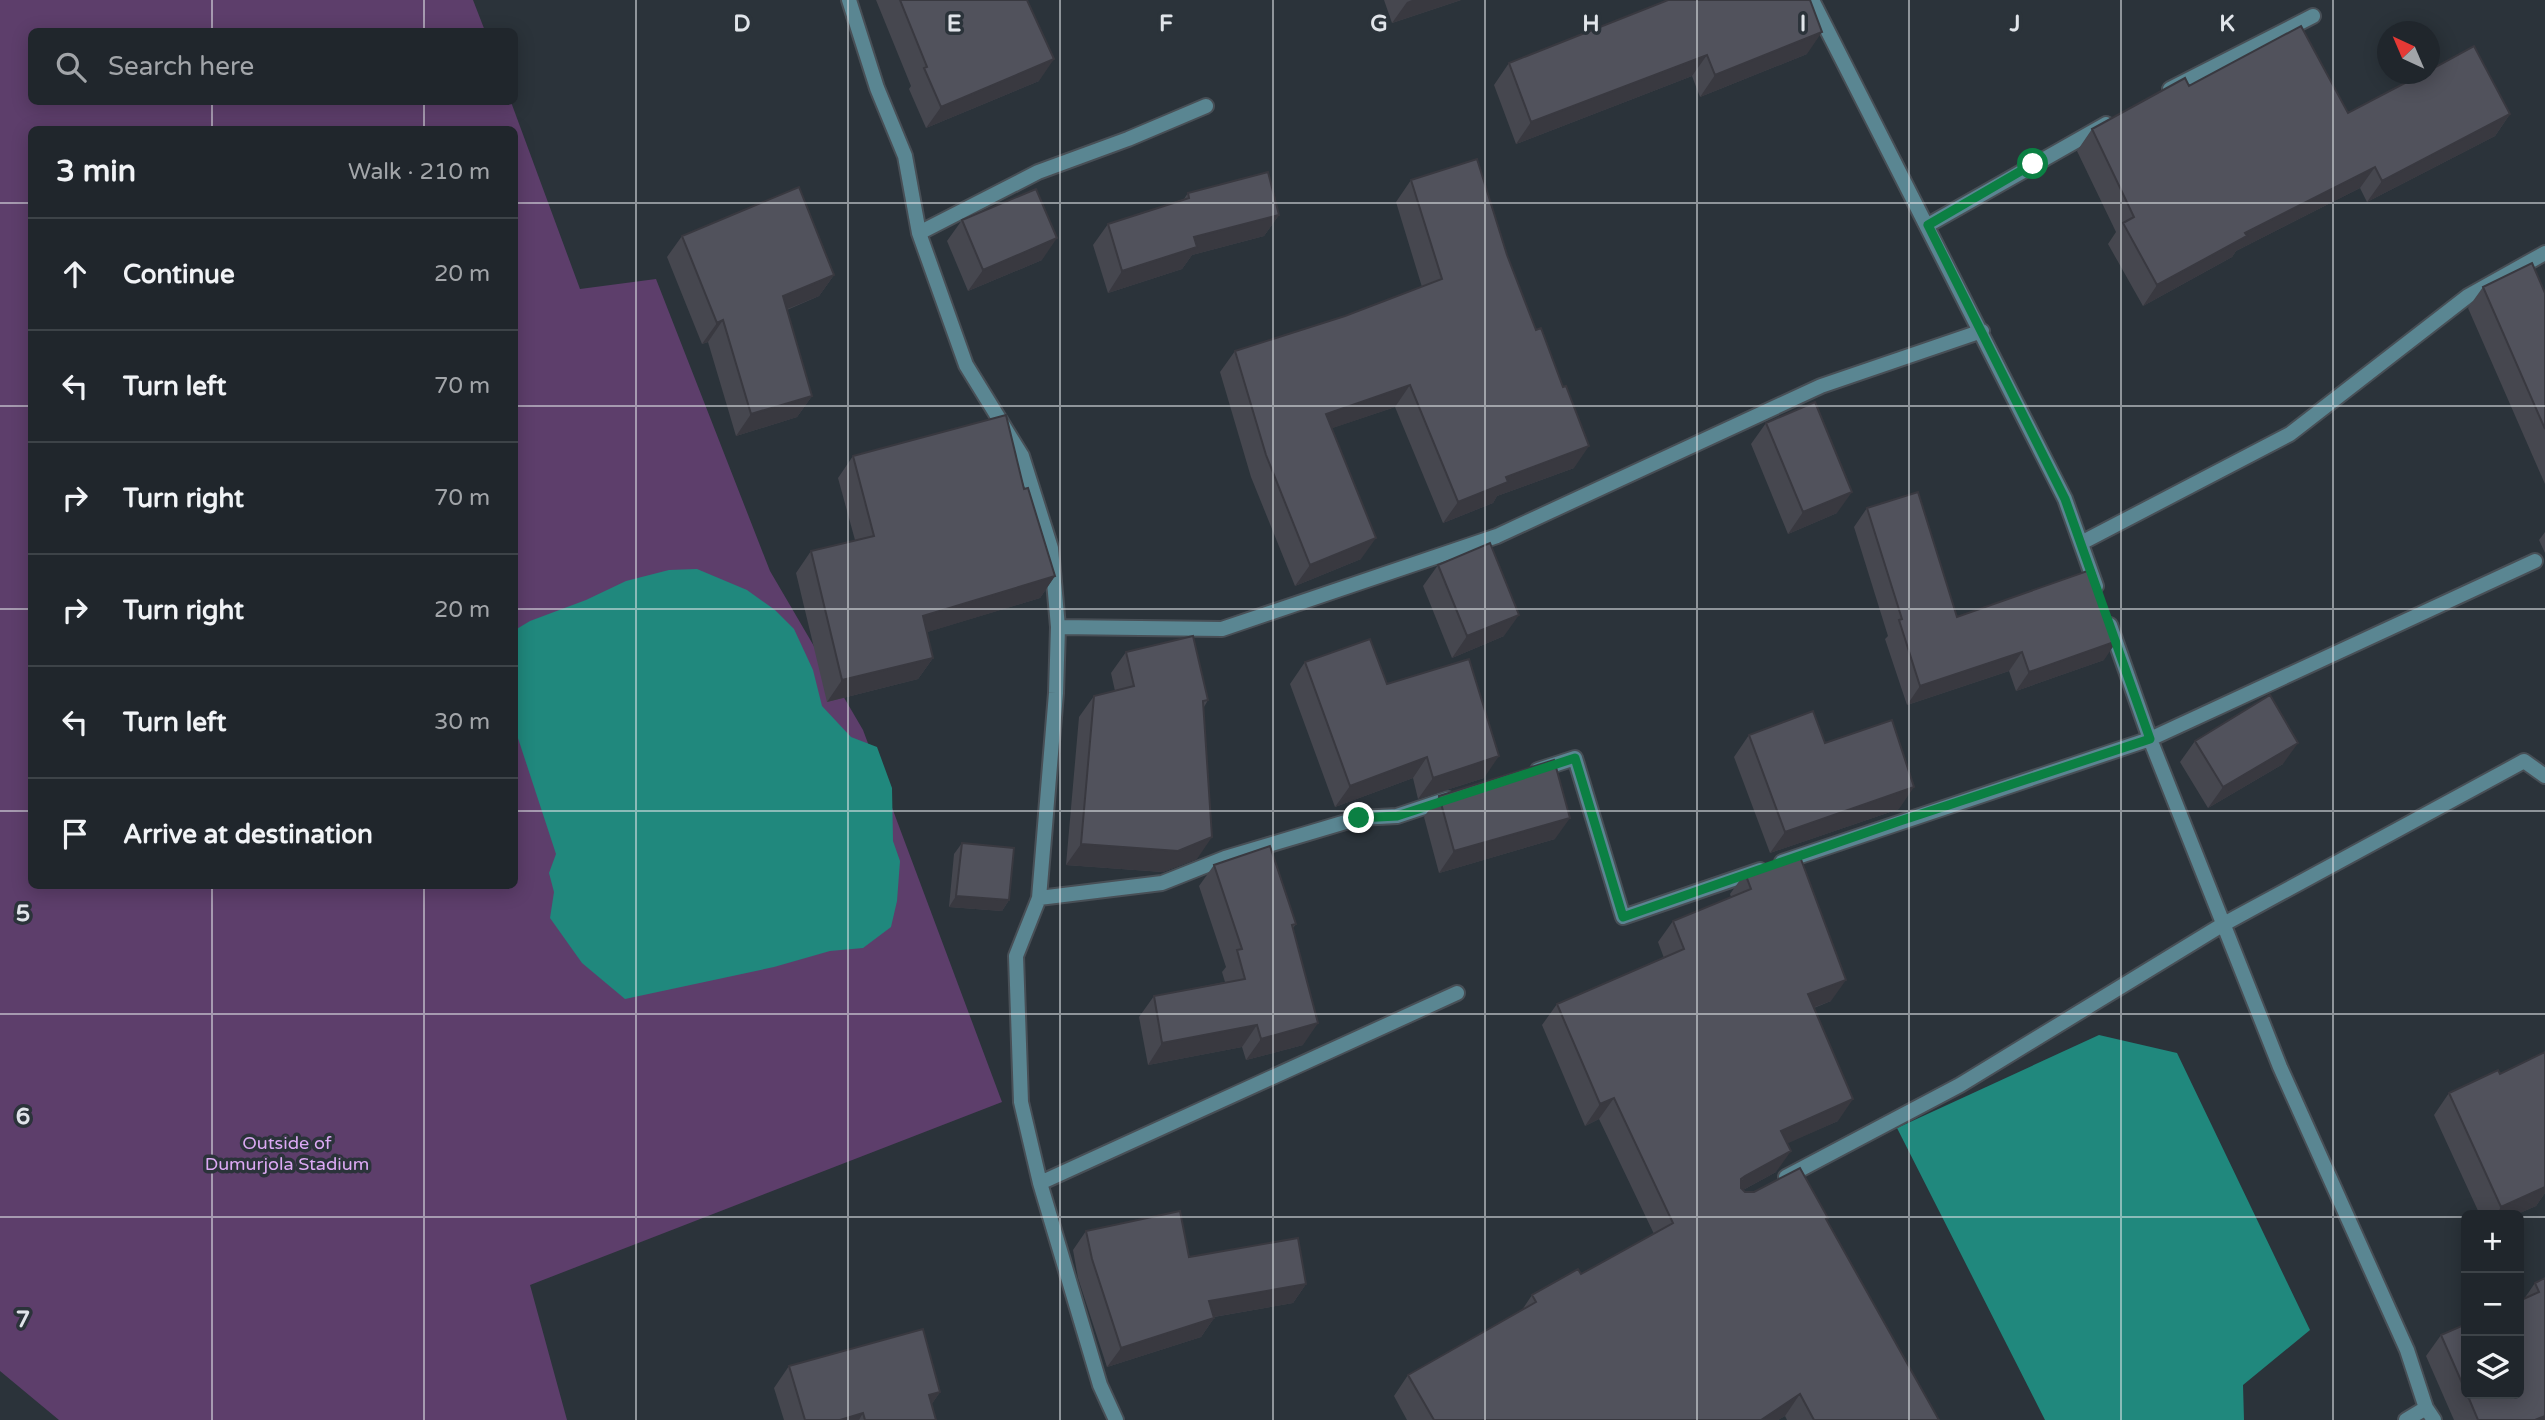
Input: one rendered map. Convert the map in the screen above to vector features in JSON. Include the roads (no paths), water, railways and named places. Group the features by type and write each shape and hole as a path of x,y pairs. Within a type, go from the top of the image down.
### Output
{"street":[{"path":"849,0 877,88 905,156 919,233 966,365 1022,456 1051,548 1058,627 1056,693 1038,898 1016,956 1021,1102 1040,1182 1100,1385 1116,1420"},
{"path":"1812,0 2065,499 2150,739 2222,925 2280,1067 2407,1350 2430,1414 2406,1420"},
{"path":"2160,94 2313,16"},
{"path":"919,233 1038,172 1128,139 1206,106"},
{"path":"1928,225 2114,120"},
{"path":"2081,544 2290,434 2468,296 2545,253"},
{"path":"1058,627 1222,629 1497,536 1821,386 1982,331"},
{"path":"1524,774 1575,758 1623,917 1900,821 2150,739 2535,561"},
{"path":"1770,1186 1959,1085 2222,925 2524,761 2545,776"},
{"path":"1038,898 1162,883 1225,858 1335,825 1359,818 1397,816 1461,795"},
{"path":"1040,1182 1457,993"}],"park label":[{"name":"Outside of Dumurjola Stadium","path":"287,1153"}]}
